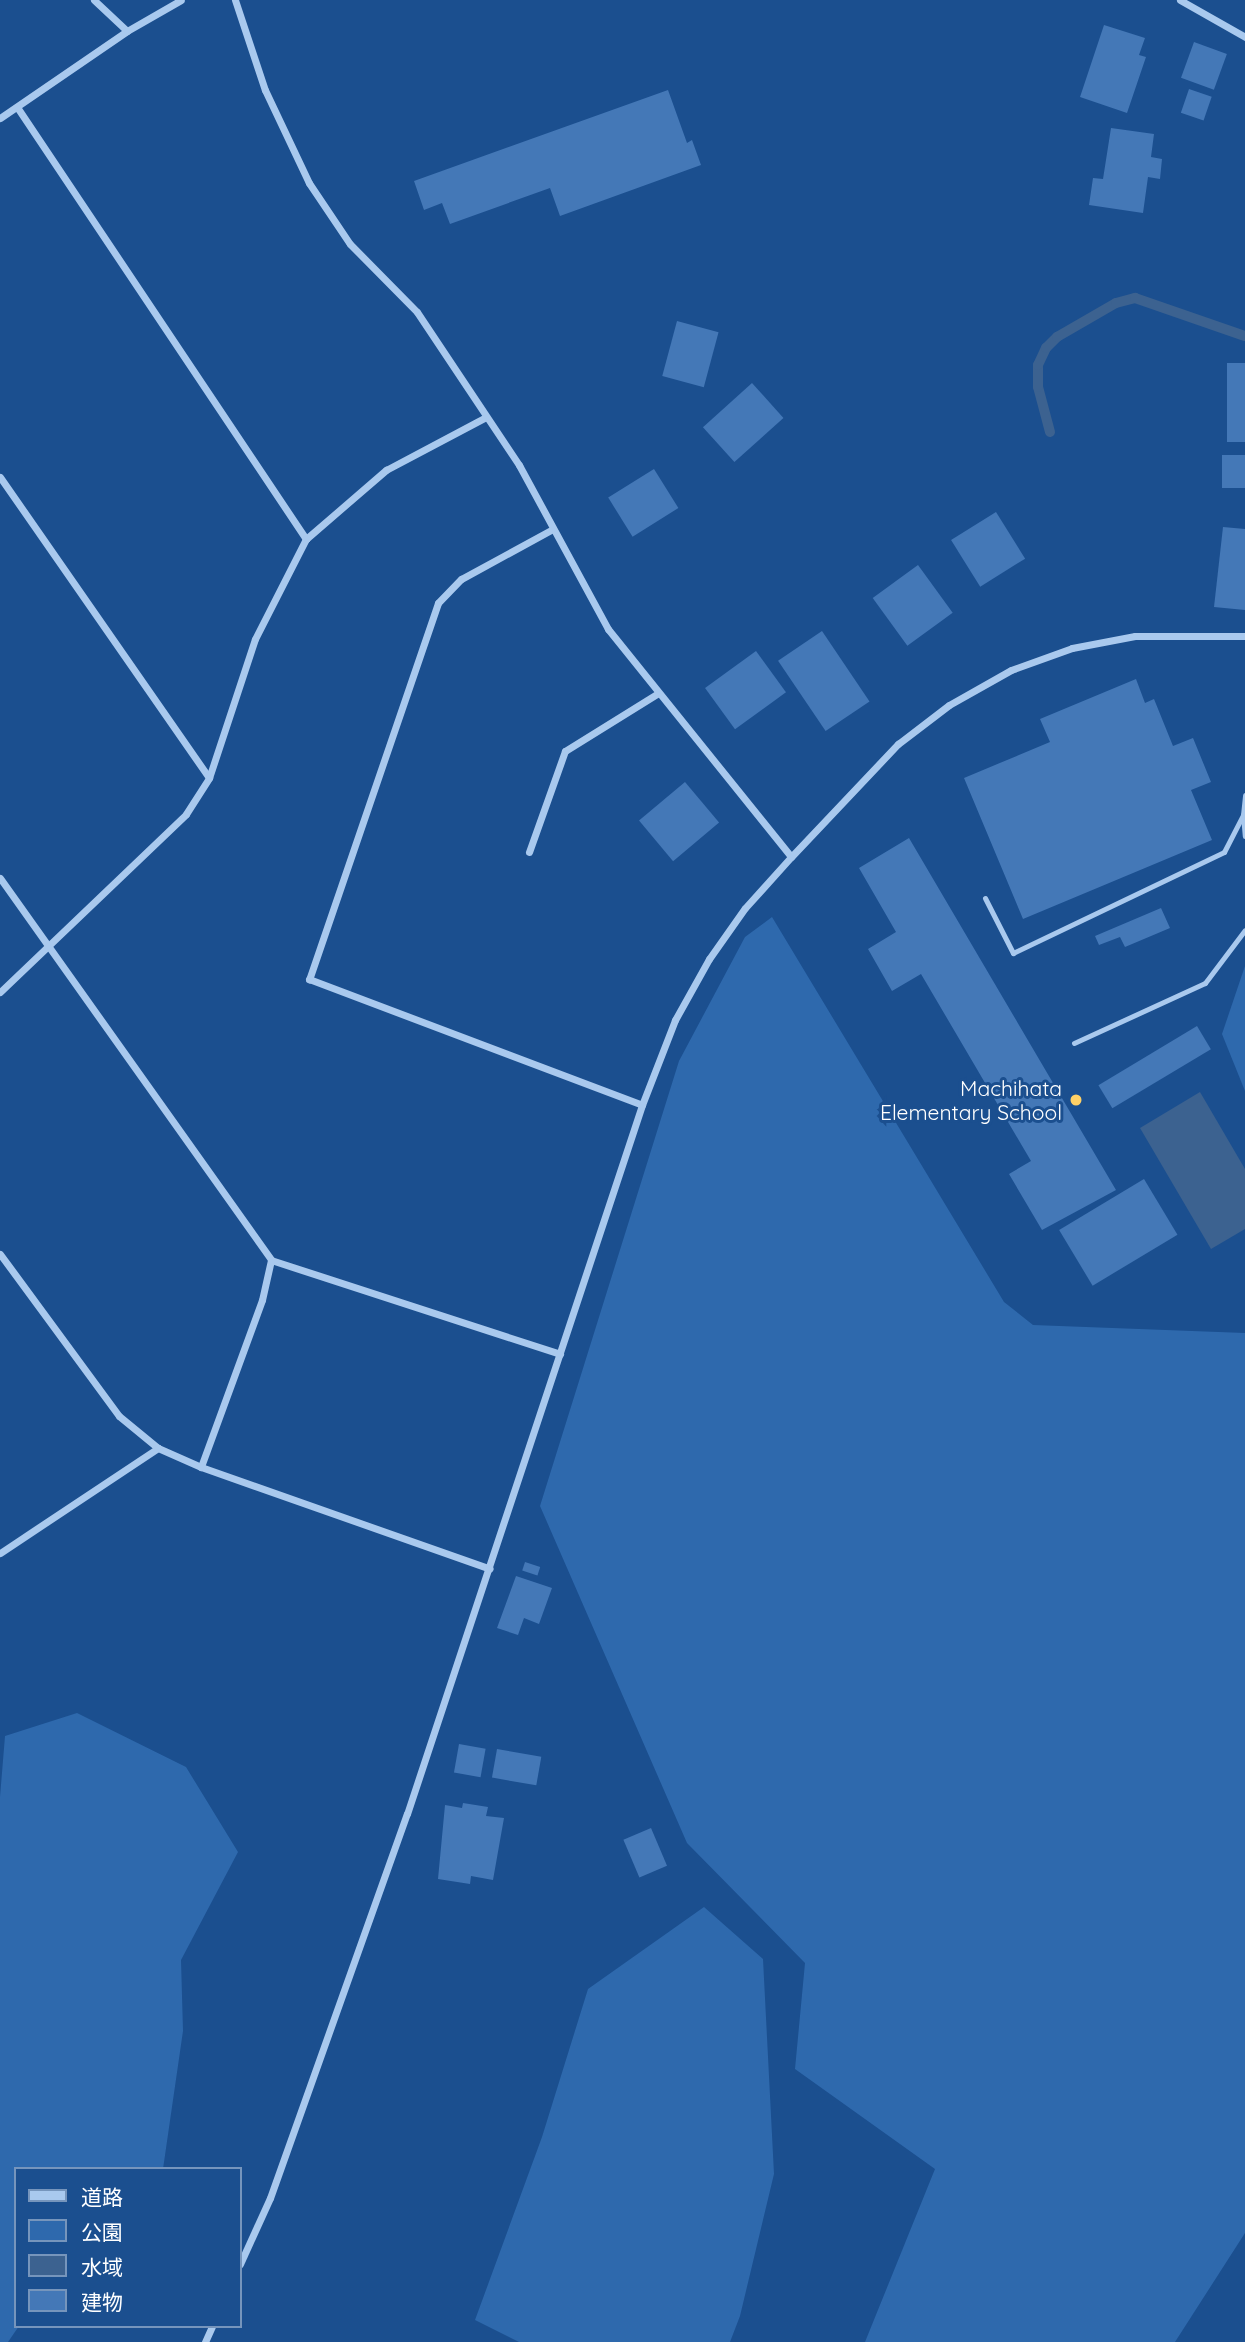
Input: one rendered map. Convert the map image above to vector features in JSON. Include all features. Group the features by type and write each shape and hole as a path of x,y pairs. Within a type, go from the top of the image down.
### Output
{"street":[{"path":"94,0 127,31"},
{"path":"0,118 127,31 181,0"},
{"path":"235,0 265,90 309,183 349,244 416,312 519,465 551,530 608,629 657,694 791,857"},
{"path":"1180,0 1245,37"},
{"path":"17,107 306,539"},
{"path":"0,992 186,814 209,778 255,639 306,539 386,470 486,417"},
{"path":"0,478 209,778"},
{"path":"551,530 461,579 438,603 309,979 642,1105"},
{"path":"242,2260 270,2198 490,1569 642,1105 675,1020 709,959 745,908 791,857 898,744 949,705 1011,670 1072,648 1135,636 1245,636"},
{"path":"529,852 565,751 657,694"},
{"path":"0,878 271,1260 559,1354"},
{"path":"0,1254 119,1416 158,1448 201,1467 490,1569"},
{"path":"201,1467 262,1300 271,1260"},
{"path":"0,1553 158,1448"}],"lane":[{"path":"1245,795 1245,836"},
{"path":"985,898 1013,953 1224,852 1243,815"},
{"path":"1074,1043 1205,983 1245,930"}],"green space":[{"path":"772,917 1004,1302 1033,1325 1245,1333 1245,2233 1175,2342 865,2342 935,2169 795,2069 805,1963 687,1843 540,1506 679,1061 745,937"},
{"path":"1245,966 1245,1091 1222,1034"},
{"path":"77,1713 186,1767 238,1852 181,1960 183,2031 163,2167 14,2167 14,2328 18,2328 8,2342 0,2342 0,1797 5,1736"},
{"path":"704,1907 763,1959 774,2174 740,2316 730,2342 519,2342 475,2320 542,2137 588,1989"}],"water":[{"path":"1200,1092 1245,1169 1245,1229 1211,1249 1140,1128"}],"building":[{"path":"1104,25 1145,38 1139,55 1146,57 1127,113 1080,97"},
{"path":"1194,42 1227,54 1214,90 1181,78"},
{"path":"1189,89 1212,97 1204,120 1181,113"},
{"path":"668,90 687,143 692,140 701,165 560,216 550,188 450,224 442,203 424,210 414,181"},
{"path":"1111,128 1154,134 1151,157 1162,159 1160,179 1148,177 1143,213 1089,205 1093,178 1103,179"},
{"path":"677,321 719,332 704,387 662,376"},
{"path":"1227,363 1245,363 1245,442 1227,442"},
{"path":"752,383 783,418 734,462 703,427"},
{"path":"1222,455 1245,455 1245,488 1222,488"},
{"path":"654,469 678,508 633,537 608,498"},
{"path":"996,512 1025,559 980,587 951,540"},
{"path":"1223,527 1245,529 1245,610 1214,607"},
{"path":"918,565 953,613 907,646 873,598"},
{"path":"822,631 870,701 826,731 778,661"},
{"path":"756,651 786,692 735,729 705,688"},
{"path":"1136,679 1145,703 1154,699 1173,746 1193,738 1211,782 1191,790 1212,840 1023,919 964,778 1050,742 1040,719"},
{"path":"685,782 719,823 673,861 639,821"},
{"path":"909,838 1116,1190 1042,1230 1009,1174 1031,1161 921,974 892,991 868,949 896,932 859,868"},
{"path":"1161,908 1170,928 1125,947 1120,937 1099,945 1095,936"},
{"path":"1197,1026 1211,1049 1112,1108 1098,1085"},
{"path":"1144,1179 1177,1235 1093,1286 1059,1230"},
{"path":"525,1562 540,1567 537,1576 522,1571"},
{"path":"516,1576 552,1588 539,1624 524,1618 518,1635 497,1628"},
{"path":"459,1744 486,1749 481,1777 454,1773"},
{"path":"497,1749 541,1757 536,1785 492,1778"},
{"path":"463,1803 488,1807 486,1816 504,1818 493,1880 471,1876 470,1884 438,1879 445,1805 462,1808"},
{"path":"651,1828 667,1866 639,1877 623,1840"}],"waterway":[{"path":"1050,432 1038,387 1038,365 1046,348 1057,337 1116,303 1135,298 1245,336"}],"place":[{"name":"Machihata Elementary School","path":"1076,1100"}]}
